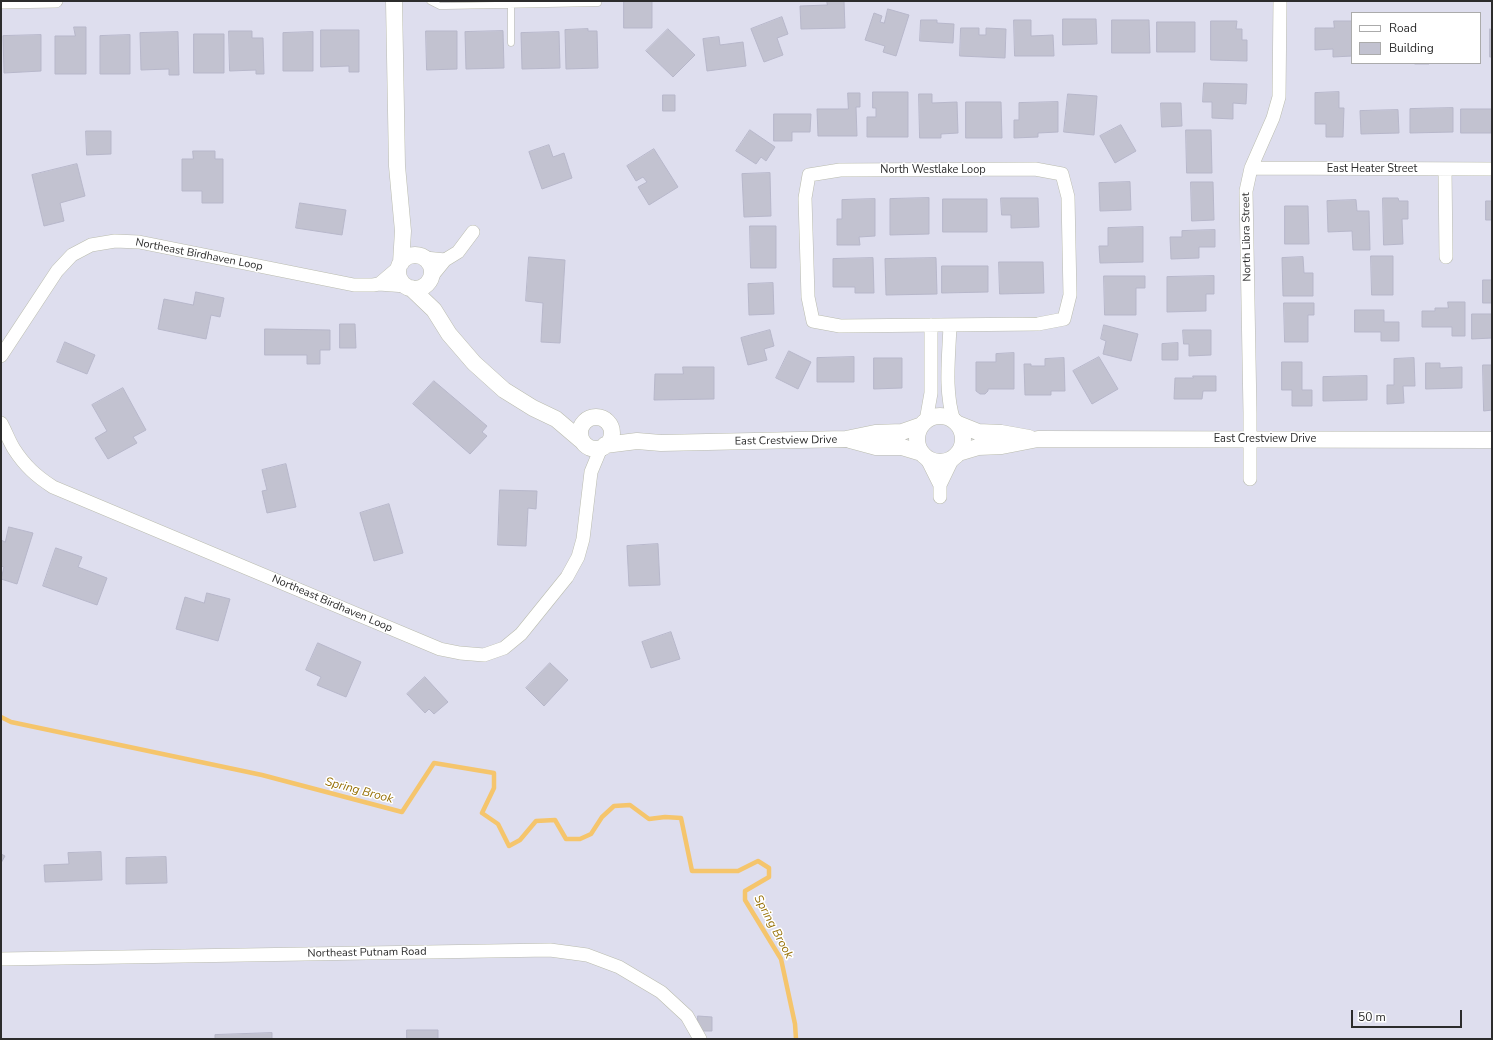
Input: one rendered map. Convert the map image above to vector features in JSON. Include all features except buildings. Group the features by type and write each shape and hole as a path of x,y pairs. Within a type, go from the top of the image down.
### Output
{"street":[{"path":"1,2 56,1"},
{"path":"394,1 397,166 403,231 400,278 434,310 449,334 474,363 504,390 532,408 556,419 594,445"},
{"name":"North Libra Street","path":"1250,479 1246,191 1251,168 1273,118 1279,97 1280,1"},
{"name":"East Heater Street","path":"1251,168 1492,169"},
{"name":"North Westlake Loop","path":"1035,169 1062,174 1068,197 1070,288 1070,295 1064,319 1038,324 931,325 840,326 813,321 808,297 806,205 808,175 840,170 1035,169"},
{"path":"1445,169 1446,257"},
{"path":"403,231 422,257 431,266 434,310"},
{"path":"409,287 422,287 445,260 458,252 473,232"},
{"name":"Northeast Birdhaven Loop","path":"1,356 57,271 72,255 91,245 114,241 139,242 340,283 364,286 379,284 409,287"},
{"path":"379,284 410,256 445,260"},
{"path":"924,423 931,394 931,325"},
{"path":"950,325 949,400 950,407 963,439 940,491 920,449 917,439 919,429 930,418 940,416 950,418 956,423"},
{"path":"556,419 586,420 600,417 608,423 611,428 611,437 594,445"},
{"path":"586,420 580,428 580,438 594,445 637,441"},
{"name":"Northeast Birdhaven Loop","path":"1,423 14,448 26,466 37,477 53,487 440,649 460,653 484,655 504,648 521,634 567,577 578,557 583,539 594,445"},
{"name":"East Crestview Drive","path":"637,441 661,443 846,440 876,433 902,432 924,423"},
{"name":"East Crestview Drive","path":"956,423 978,432 1001,433 1038,439 1492,440"},
{"path":"611,428 637,441"},
{"name":"East Crestview Drive","path":"956,455 978,447 1002,446 1038,439"},
{"name":"East Crestview Drive","path":"846,440 876,447 902,447 924,455"},
{"path":"924,455 940,462 956,455"},
{"name":"Northeast Putnam Road","path":"1,959 550,950 587,955 619,967 662,992 687,1016 700,1039"}],"lane":[{"path":"430,1 440,6 598,3"},
{"path":"510,4 511,43"}],"waterway":[{"name":"Spring Brook","path":"1,717 11,722 262,775 402,812 434,763 494,773 494,788 482,813 498,824 509,846 520,840 536,821 555,820 566,839 580,839 591,834 602,817 614,806 630,805 649,819 665,817 681,818 692,871 738,871 758,861 769,868 769,877 745,891 745,900 781,959 795,1024 796,1039"}]}
